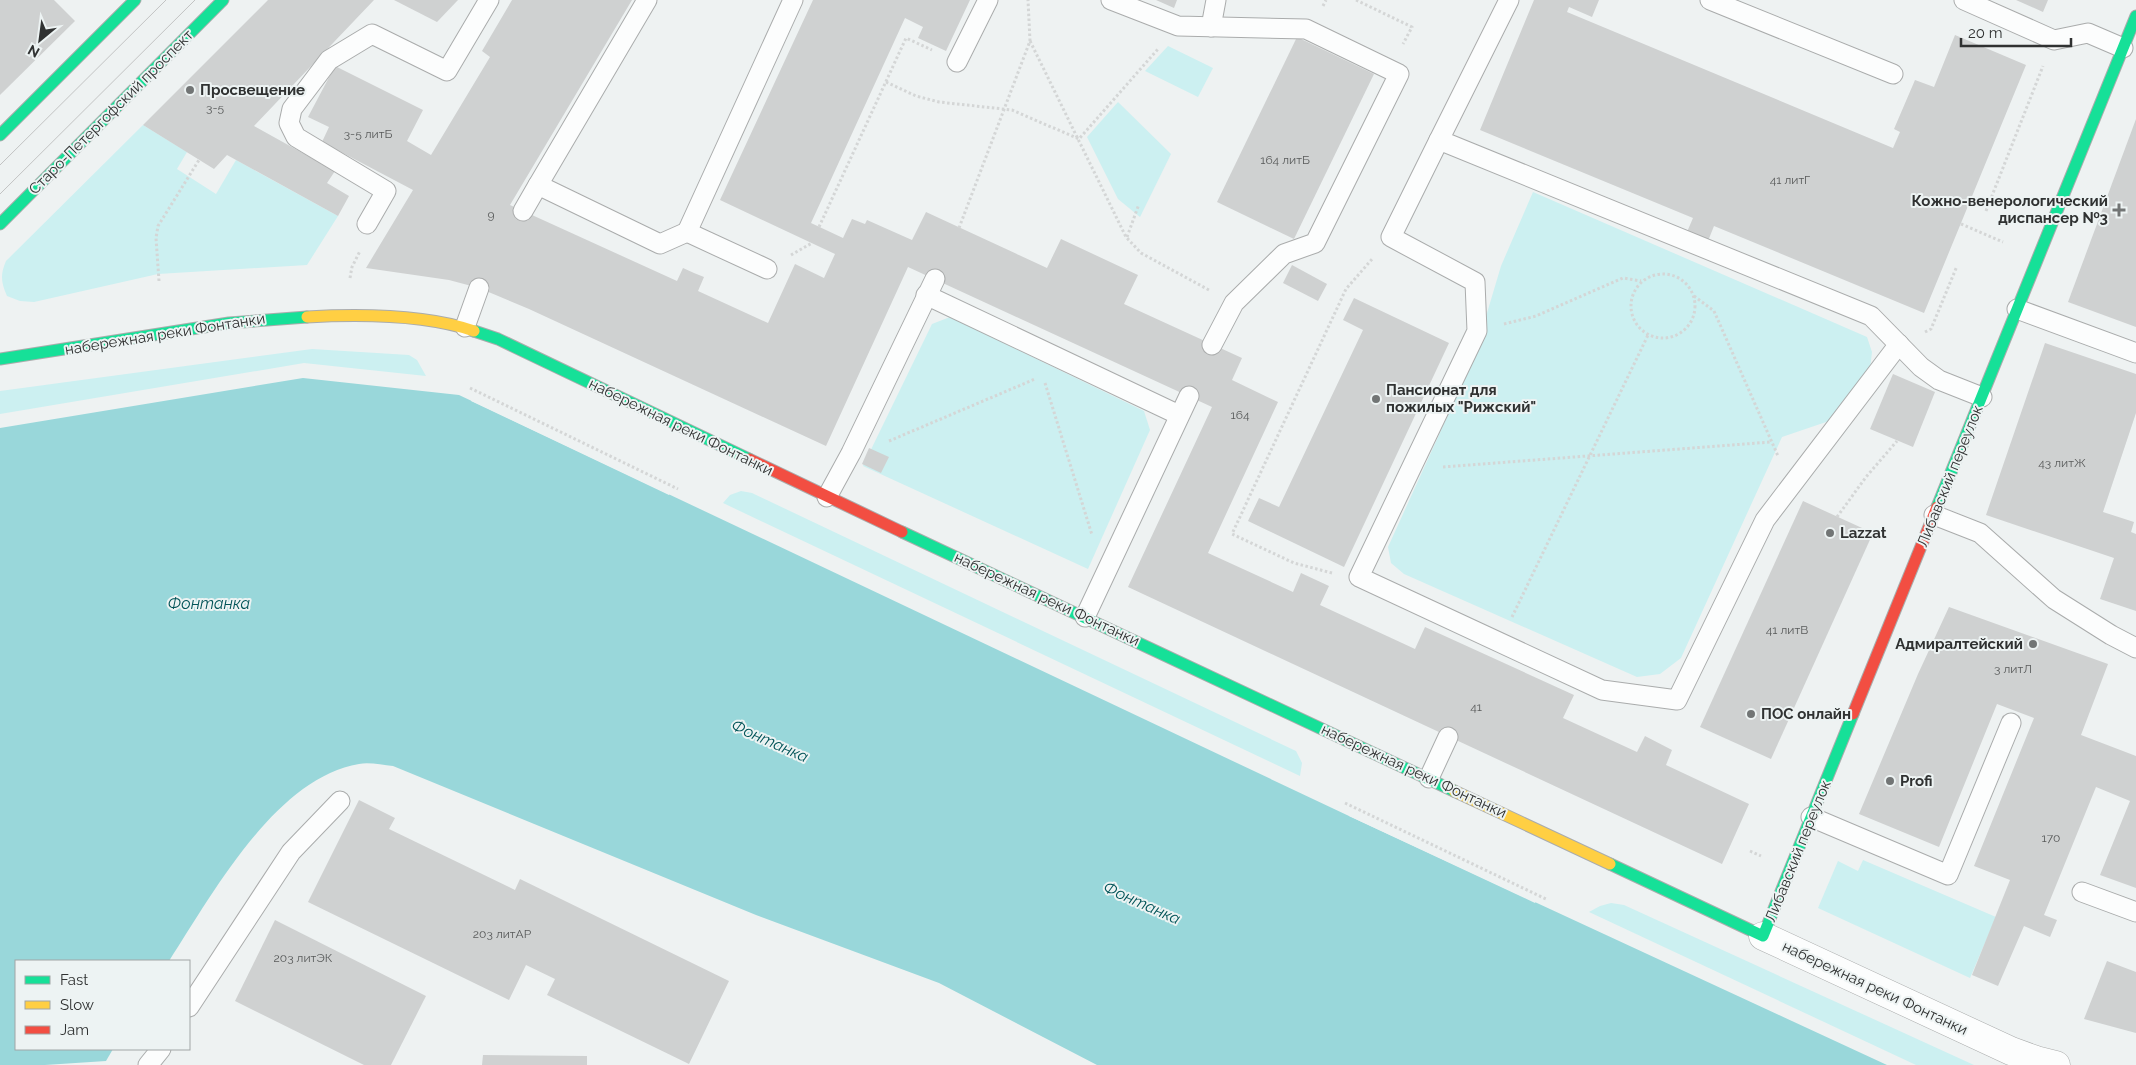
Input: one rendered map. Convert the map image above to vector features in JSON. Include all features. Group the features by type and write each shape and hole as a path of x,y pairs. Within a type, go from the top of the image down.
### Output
{"street":[{"path":"0,135 136,0"},
{"name":"Старо-Петергофский проспект","path":"0,224 223,0"},
{"name":"Либавский переулок","path":"1763,936 2136,16"},
{"name":"набережная реки Фонтанки","path":"0,359 223,323 280,317 328,315 413,319 465,327 498,339 827,497 1763,936 2010,1050 2056,1065"}],"lane":[{"path":"367,224 386,191 296,136 289,123 292,109 329,60 372,34 447,71 489,0"},
{"path":"523,211 647,0"},
{"path":"538,185 660,244 687,232 793,0"},
{"path":"957,62 988,0"},
{"path":"1111,0 1178,26 1306,29 1399,74 1315,243 1284,254 1234,303 1212,345"},
{"path":"1211,27 1216,0"},
{"path":"1509,0 1391,237 1475,282 1477,331 1359,577 1493,646 1602,690 1677,700 1765,520 1899,344"},
{"path":"1710,0 1893,74"},
{"path":"1964,0 2054,40 2088,33 2123,48"},
{"path":"1439,140 1871,316 1921,367 1939,380 1982,397"},
{"path":"687,232 767,269"},
{"path":"827,497 851,453 935,279"},
{"path":"465,327 479,288"},
{"path":"926,295 1179,415"},
{"path":"2017,309 2136,353"},
{"path":"1085,617 1189,396"},
{"path":"1934,516 1980,533 2054,599 2111,635 2136,648"},
{"path":"1812,817 1948,875 2011,723"},
{"path":"1429,778 1448,737"},
{"path":"190,1005 291,852 340,800"},
{"path":"2082,892 2136,912"},
{"path":"148,1065 160,1050"}],"path":[{"path":"959,228 1030,41 1028,0"},
{"path":"1356,0 1412,27 1391,70"},
{"path":"1079,139 1178,26"},
{"path":"819,227 906,38"},
{"path":"1986,211 2054,40"},
{"path":"1030,41 1126,237 1141,253 1234,303"},
{"path":"886,82 916,96 939,102 1012,110 1079,139"},
{"path":"158,281 156,238 158,226 199,160"},
{"path":"1126,237 1139,204"},
{"path":"1961,224 2003,242"},
{"path":"1359,577 1336,574 1294,562 1232,534 1346,289 1391,237"},
{"path":"1899,344 1931,329 1957,266"},
{"path":"1665,274 1678,277 1688,285 1694,296 1696,308 1692,320 1684,330 1673,337 1661,338 1648,335 1638,327 1632,316 1630,303 1634,291 1652,275 1665,274"},
{"path":"1477,331 1536,316 1623,278 1642,282"},
{"path":"1694,296 1714,311 1771,442 1792,485"},
{"path":"1493,646 1590,456 1648,335"},
{"path":"851,453 877,446 1042,375 1095,544 1106,573"},
{"path":"470,388 678,489"},
{"path":"1838,517 1866,477 1897,441"},
{"path":"1411,469 1771,442"},
{"path":"1345,803 1548,900"}],"shaded area":[{"path":"1168,46 1213,68 1198,97 1145,71"},
{"path":"1118,102 1171,154 1140,217 1118,199 1087,137"},
{"path":"143,125 187,152 177,169 216,194 236,160 338,216 307,265 158,274 34,302 20,301 7,296 2,278 6,261"},
{"path":"1533,192 1867,337 1872,352 1870,369 1829,421 1782,437 1681,658 1660,674 1637,677 1404,574 1391,563 1388,547 1473,360 1501,266"},
{"path":"950,317 1144,411 1150,430 1088,569 863,466 932,324"},
{"path":"312,349 409,355 417,360 426,376 304,363 0,414 0,391"},
{"path":"741,491 752,493 1296,751 1302,763 1300,776 723,503 730,495"},
{"path":"1863,860 1996,917 1970,978 1818,908 1838,861 1858,871"},
{"path":"1611,903 1624,905 1974,1065 1916,1065 1589,912"}],"water":[{"name":"Фонтанка","path":"303,378 459,395 1349,816 1887,1065 1097,1065 939,983 756,915 393,766 367,763 328,774 300,791 273,815 226,873 170,960 15,960 15,1050 112,1050 106,1061 45,1065 0,1065 0,428"}],"pier":[{"path":"472,398 670,493 669,495 471,401"},
{"path":"1350,814 1536,901 1535,903 1349,816"}],"building":[{"path":"0,0 54,0 75,21 0,95"},
{"path":"268,0 374,0 254,126 335,171 327,183 349,196 338,216 227,155 214,169 143,125"},
{"path":"394,0 458,0 437,22"},
{"path":"512,0 632,0 510,205 677,281 683,268 704,277 698,291 768,323 795,264 824,278 835,254 720,200 813,0 970,0 946,51 918,38 923,27 905,18 811,223 843,238 852,219 865,224 867,220 912,240 926,212 1047,268 1061,239 1138,275 1124,304 1242,358 1232,380 1278,402 1208,553 1293,592 1301,573 1329,586 1320,605 1415,649 1425,627 1574,695 1563,718 1637,752 1645,736 1672,750 1666,765 1749,804 1722,864 1128,587 1212,407 908,267 826,446 529,309 479,288 449,280 366,268 413,190 322,142 329,127 308,117 335,66 423,110 407,141 431,155 490,57 482,51"},
{"path":"1156,0 1177,0 1174,8"},
{"path":"1534,0 1599,0 1592,17 1569,7 1567,12 1893,148 1900,132 1894,129 1915,80 1934,87 1955,35 2026,65 1924,313 1714,226 1708,241 1687,232 1693,218 1480,130"},
{"path":"2016,0 2048,0 2043,12"},
{"path":"1297,37 1374,74 1294,239 1217,202"},
{"name":"Кожно-венерологический диспансер №3","path":"2136,119 2136,327 2068,302"},
{"path":"1292,265 1327,284 1318,301 1283,283"},
{"name":"Пансионат для пожилых \"Рижский\"","path":"1354,298 1449,343 1344,567 1248,521 1259,498 1279,507 1363,330 1343,320"},
{"path":"2045,343 2136,374 2136,413 2103,512 2134,522 2131,532 2136,534 2136,611 2100,599 2114,558 1986,515"},
{"path":"1893,374 1935,392 1913,447 1870,429"},
{"path":"869,448 889,457 881,473 862,464"},
{"path":"1803,501 1873,533 1771,759 1700,727"},
{"path":"1949,607 2108,664 2081,735 2136,756 2136,888 2100,875 2130,801 2096,787 2044,915 2057,920 2050,937 2024,926 1998,986 1972,975 2010,880 1974,866 2034,718 1997,704 1939,847 1859,814 1918,674"},
{"path":"359,800 395,818 389,829 515,890 520,879 729,981 689,1064 547,995 555,979 526,965 509,1000 308,902"},
{"path":"275,920 426,996 391,1065 364,1065 235,1001"},
{"path":"2107,961 2136,972 2136,1033 2084,1019"},
{"path":"483,1055 587,1056 587,1065 482,1065"}],"tram line":[{"path":"0,165 166,0"},
{"path":"0,194 195,0"}],"traffic: fast":[{"path":"0,135 135,0"},
{"path":"0,224 223,0"},
{"path":"1937,507 2136,16"},
{"path":"0,359 229,323 307,317"},
{"path":"474,331 498,339 749,459"},
{"path":"902,532 1454,791"},
{"path":"1610,864 1763,936 1853,714"}],"traffic: slow":[{"path":"307,317 392,316 434,321 474,331"},
{"path":"1454,791 1610,864"}],"traffic: jam":[{"path":"749,459 902,532"},
{"path":"1853,714 1937,507"}],"place":[{"name":"Просвещение","path":"190,90"},
{"name":"Кожно-венерологический диспансер №3","path":"2119,210"},
{"name":"Пансионат для пожилых \"Рижский\"","path":"1376,399"},
{"name":"Lazzat","path":"1830,533"},
{"name":"Адмиралтейский","path":"2033,644"},
{"name":"ПОС онлайн","path":"1751,714"},
{"name":"Profi","path":"1890,781"}]}
